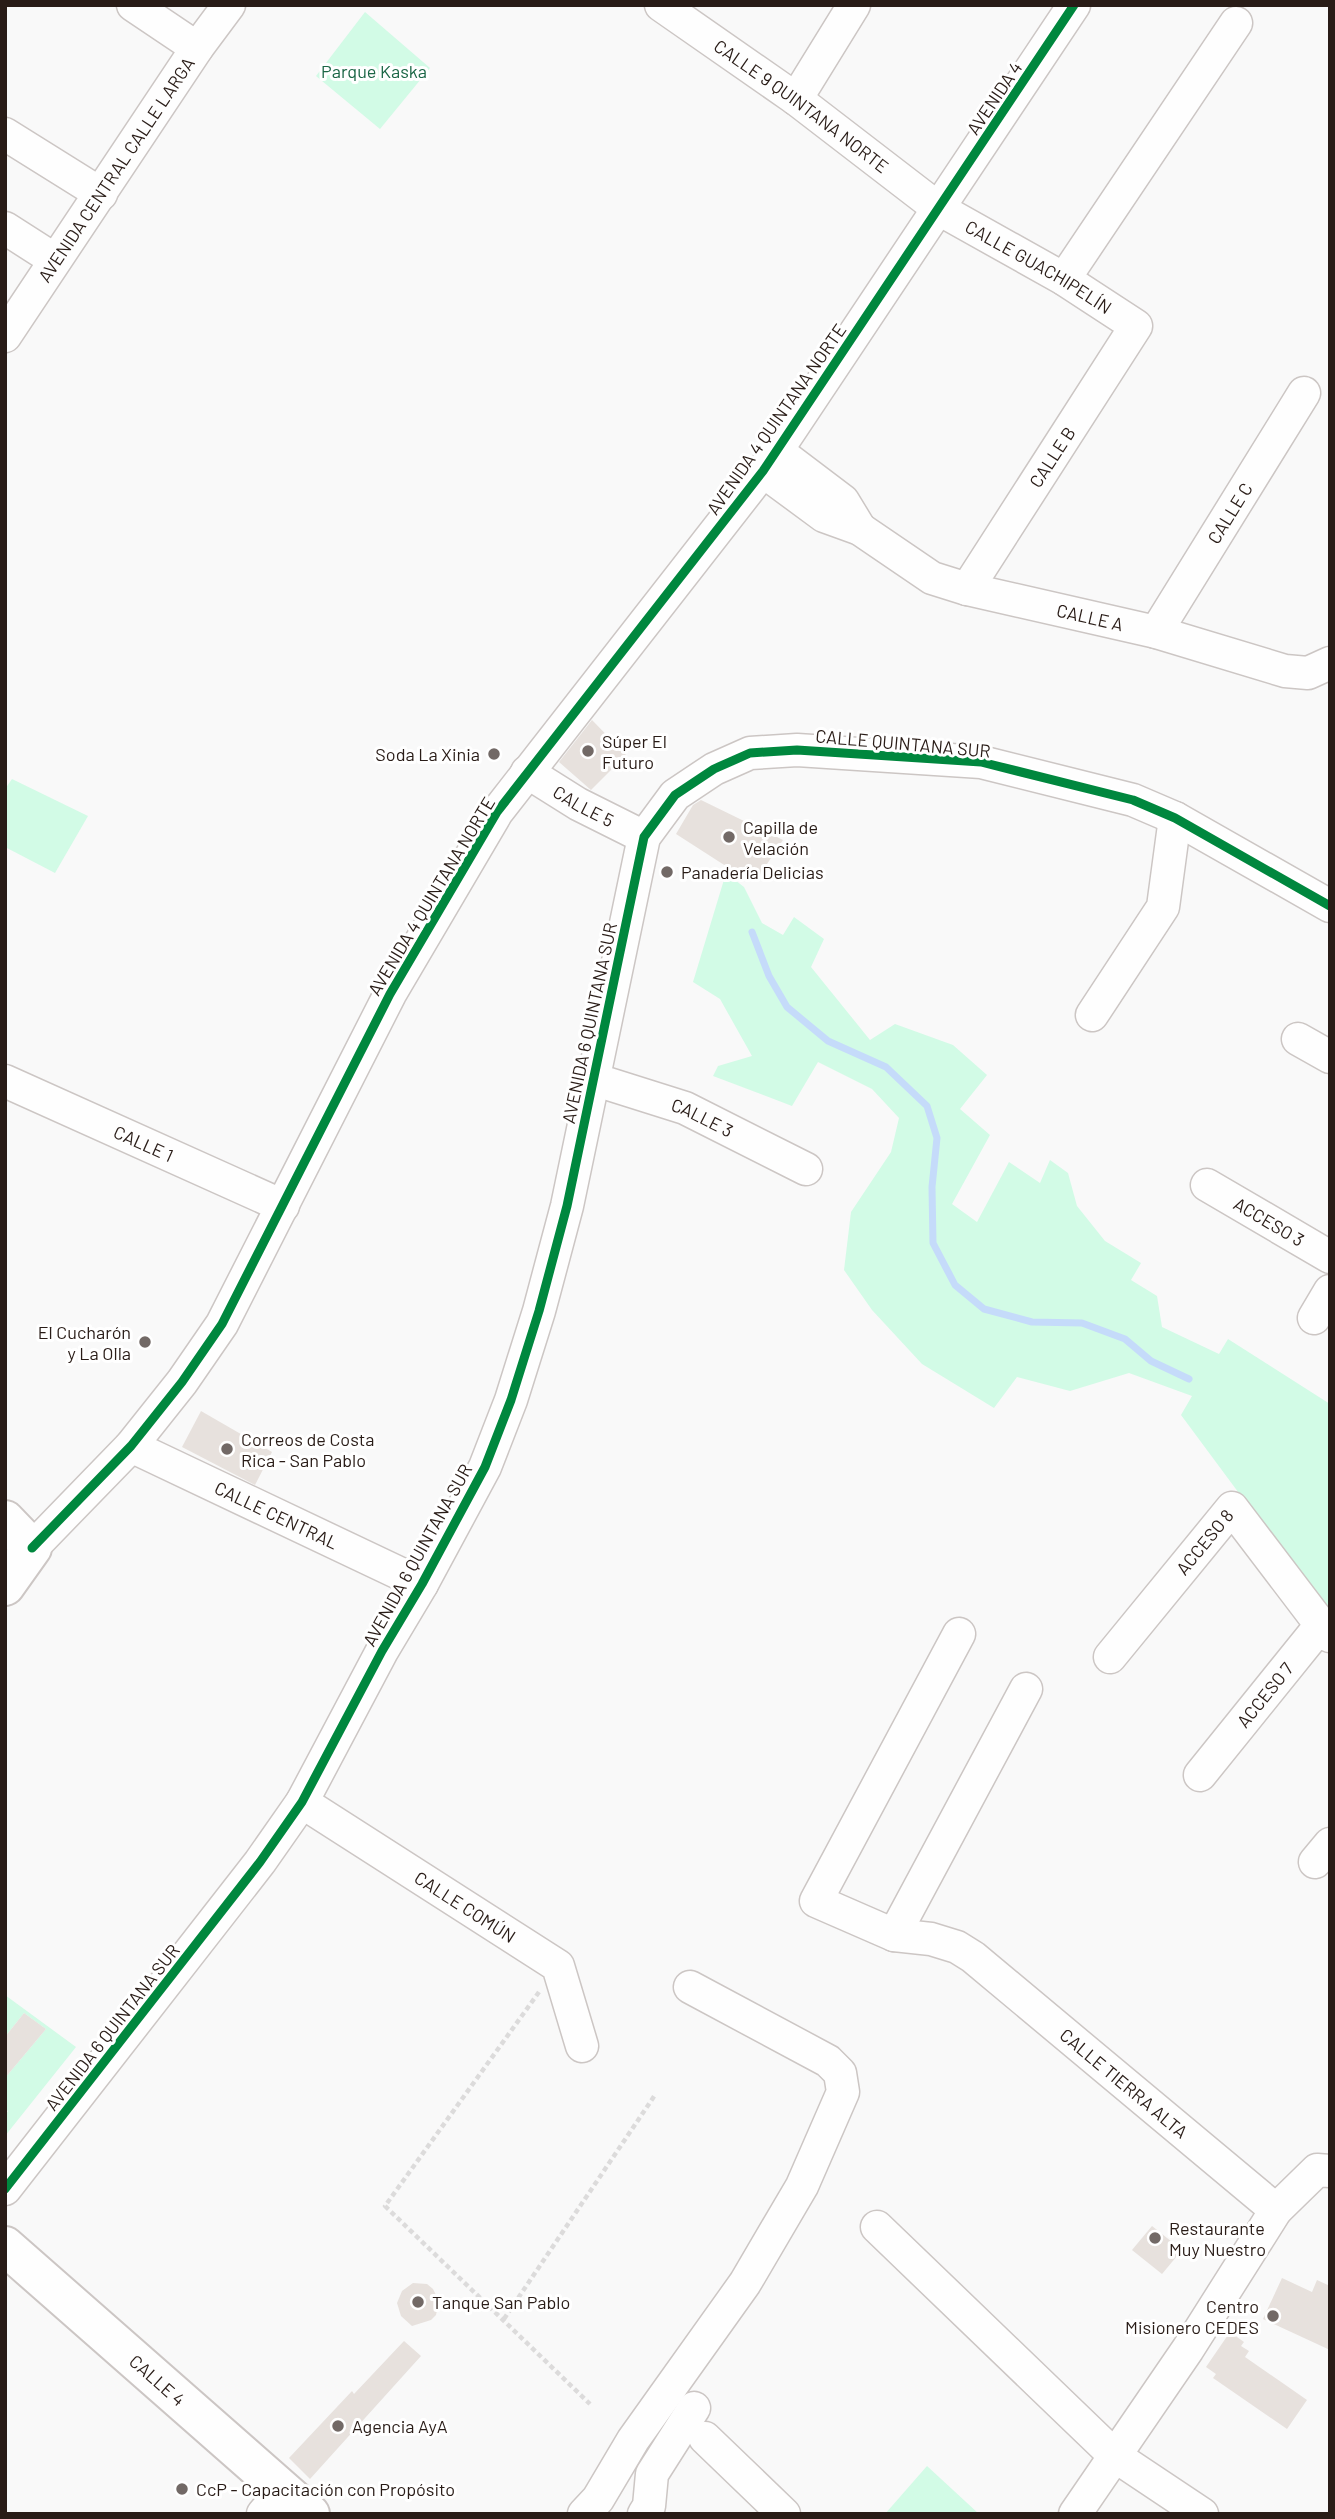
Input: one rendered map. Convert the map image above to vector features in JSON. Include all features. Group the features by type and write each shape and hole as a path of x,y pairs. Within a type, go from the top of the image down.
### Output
{"main road":[{"path":"5,1520 32,1548 5,1586"},
{"name":"CALLE 4","path":"5,2246 285,2506"}],"street":[{"path":"133,5 197,48"},
{"name":"AVENIDA CENTRAL CALLE LARGA","path":"5,336 197,48 229,5"},
{"name":"CALLE 9 QUINTANA NORTE","path":"661,5 796,99 939,208"},
{"path":"796,99 854,5"},
{"name":"AVENIDA 4","path":"939,208 1074,5"},
{"path":"1064,279 1237,23"},
{"path":"5,134 101,194"},
{"name":"CALLE GUACHIPELÍN","path":"939,208 1064,279 1136,326"},
{"name":"AVENIDA 4 QUINTANA NORTE","path":"32,1548 131,1446 182,1382 222,1324 390,993 497,812 770,461 939,208"},
{"path":"5,228 55,260"},
{"name":"CALLE B","path":"967,589 1136,326"},
{"name":"CALLE C","path":"1156,632 1304,393"},
{"name":"CALLE A","path":"770,461 824,516 860,529 932,578 967,589 1156,632 1285,671 1308,673 1330,663"},
{"name":"CALLE QUINTANA SUR","path":"644,837 675,795 714,769 750,753 797,750 981,762 1133,800 1175,818 1330,906"},
{"name":"CALLE 5","path":"527,772 578,804 644,837"},
{"path":"1092,1015 1163,907 1175,818"},
{"name":"AVENIDA 6 QUINTANA SUR","path":"5,2189 260,1863 302,1802 382,1651 422,1584 485,1467 512,1400 567,1206 644,837"},
{"path":"1298,1039 1330,1057"},
{"name":"CALLE 3","path":"593,1079 685,1108 806,1169"},
{"name":"CALLE 1","path":"5,1081 283,1206"},
{"name":"ACCESO 3","path":"1207,1185 1330,1258"},
{"name":"CALLE CENTRAL","path":"131,1446 422,1584"},
{"name":"ACCESO 8","path":"1111,1657 1232,1508 1325,1631"},
{"name":"ACCESO 7","path":"1199,1775 1325,1631"},
{"name":"CALLE TIERRA ALTA","path":"959,1634 816,1901 894,1934 931,1938 957,1947 973,1957 1276,2210"},
{"path":"894,1934 1026,1689"},
{"name":"CALLE COMÚN","path":"302,1802 558,1966"},
{"path":"558,1966 582,2046"},
{"path":"584,2514 597,2499 633,2440 745,2283 802,2186 843,2092 839,2073 828,2061 690,1987"},
{"path":"1075,2514 1188,2349 1276,2210 1317,2170 1330,2171"},
{"path":"877,2227 1115,2456 1202,2514"},
{"path":"644,2514 649,2506 652,2473 694,2408"},
{"path":"705,2438 784,2514"}],"path":[{"path":"558,1966 385,2206 590,2404"},
{"path":"504,2319 655,2095"}],"green space":[{"name":"Parque Kaska","path":"365,12 430,68 380,129 316,76"},
{"path":"12,779 88,816 55,873 5,847 5,789"},
{"path":"726,873 744,887 762,923 783,935 794,917 824,939 811,967 870,1040 895,1024 953,1045 987,1075 960,1109 990,1135 952,1204 977,1222 1009,1162 1040,1183 1050,1160 1068,1173 1077,1206 1105,1241 1141,1263 1131,1280 1157,1296 1162,1327 1219,1354 1228,1339 1330,1404 1330,1616 1181,1415 1192,1396 1129,1373 1070,1391 1017,1377 994,1408 922,1364 872,1310 844,1270 851,1212 891,1152 899,1118 872,1089 818,1062 792,1106 713,1076 718,1066 752,1056 720,999 693,982"},
{"path":"5,1995 76,2047 5,2136 5,2116 8,2111 5,2109 5,2078 46,2029 24,2013 5,2037"},
{"path":"927,2466 979,2514 885,2514"}],"building":[{"name":"Súper El Futuro","path":"592,720 626,755 591,790 559,762"},
{"name":"Capilla de Velación","path":"701,800 783,840 759,876 751,871 746,879 676,834 693,805"},
{"name":"Correos de Costa Rica - San Pablo","path":"201,1411 272,1452 255,1485 182,1447"},
{"path":"24,2013 46,2029 5,2078 5,2037"},
{"name":"Restaurante Muy Nuestro","path":"1152,2226 1182,2250 1162,2274 1132,2250"},
{"path":"1282,2278 1312,2292 1317,2280 1330,2286 1330,2350 1263,2319"},
{"name":"Tanque San Pablo","path":"413,2283 427,2284 439,2301 436,2315 431,2320 412,2326 401,2316 397,2303 402,2291"},
{"path":"1230,2332 1244,2342 1241,2346 1249,2351 1245,2357 1307,2400 1287,2429 1213,2378 1216,2374 1206,2367"},
{"name":"Agencia AyA","path":"404,2341 421,2356 310,2479 289,2458"}],"waterway":[{"path":"752,932 769,976 787,1007 828,1041 886,1067 927,1106 937,1138 932,1187 933,1243 955,1285 984,1309 1032,1322 1082,1323 1125,1339 1151,1361 1189,1379"}],"cycle path":[{"path":"32,1548 131,1446 182,1382 222,1324 390,994 497,812 763,471 1074,5"},
{"path":"5,2189 260,1862 302,1802 382,1651 422,1584 485,1467 511,1400 539,1311 567,1206 644,837 675,795 714,769 750,753 797,750 981,762 1133,800 1175,818 1330,906"}],"place":[{"name":"Súper El Futuro","path":"588,751"},
{"name":"Soda La Xinia","path":"494,754"},
{"name":"Capilla de Velación","path":"729,837"},
{"name":"Panadería Delicias","path":"667,872"},
{"name":"El Cucharón y La Olla","path":"145,1342"},
{"name":"Correos de Costa Rica - San Pablo","path":"227,1449"},
{"name":"Restaurante Muy Nuestro","path":"1155,2238"},
{"name":"Tanque San Pablo","path":"418,2302"},
{"name":"Centro Misionero CEDES","path":"1273,2316"},
{"name":"Agencia AyA","path":"338,2426"},
{"name":"CcP - Capacitación con Propósito","path":"182,2489"}]}
